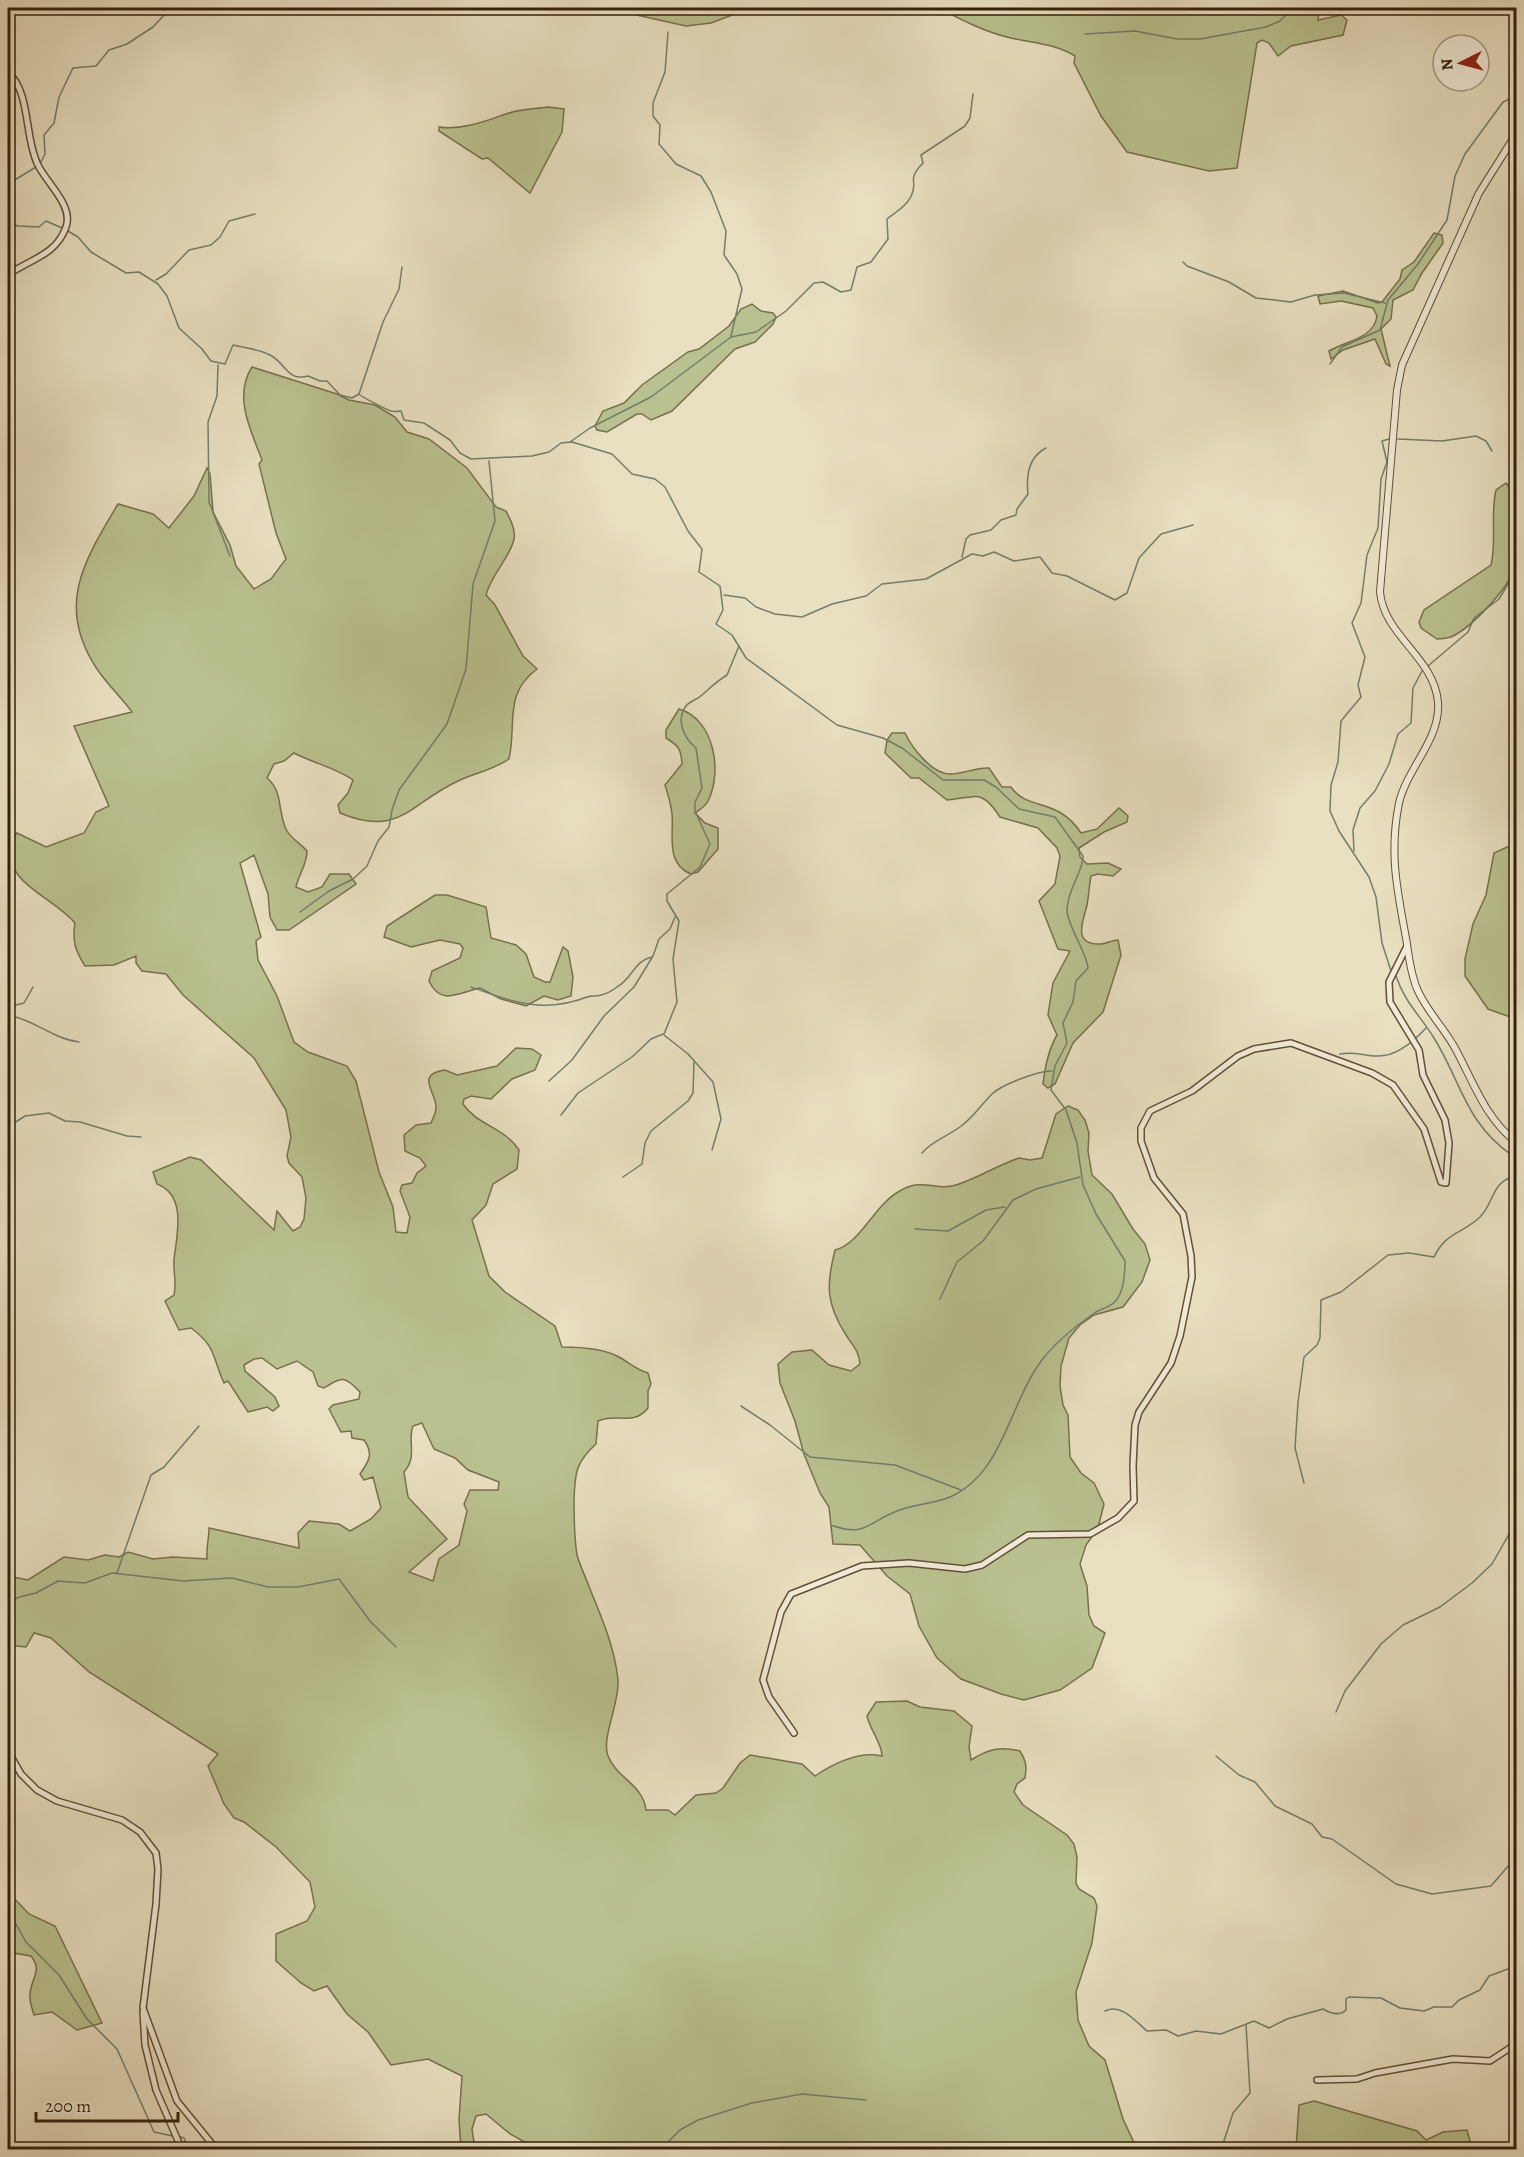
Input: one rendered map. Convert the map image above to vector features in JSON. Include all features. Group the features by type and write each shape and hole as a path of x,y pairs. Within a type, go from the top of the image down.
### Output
{"street":[{"path":"8,72 19,86 27,131 37,163 66,208 68,224 61,239 52,249 8,275"},
{"path":"1516,134 1479,193 1405,357 1397,390 1380,579 1381,605 1393,628 1427,670 1438,702 1431,735 1403,788 1394,834 1393,868 1407,946 1419,993 1455,1047 1481,1100 1499,1126 1516,1142"},
{"path":"794,1733 768,1697 763,1680 781,1612 791,1594 862,1566 909,1563 965,1569 982,1565 1028,1535 1090,1534 1118,1518 1134,1501 1135,1425 1139,1412 1171,1363 1180,1336 1192,1277 1191,1256 1183,1214 1154,1178 1141,1141 1141,1128 1150,1111 1192,1091 1238,1056 1254,1049 1291,1043 1372,1073 1393,1085 1416,1114 1424,1129 1441,1182 1446,1183 1449,1143 1445,1120 1423,1075 1419,1050 1390,1002 1389,982 1407,946"},
{"path":"8,1751 21,1774 37,1790 57,1801 122,1820 140,1832 156,1853 158,1869 156,1904 143,2008 145,2045 153,2081 182,2150"},
{"path":"143,2008 177,2101 217,2150"},
{"path":"1317,2080 1358,2079 1375,2073 1453,2059 1490,2061 1516,2044"}],"green space":[{"path":"605,8 751,8 711,23 686,26"},
{"path":"938,8 1324,8 1319,11 1318,20 1341,15 1347,20 1343,35 1291,46 1278,56 1269,43 1262,40 1257,43 1237,168 1209,171 1127,152 1101,116 1074,63 1075,56 1051,46 989,31"},
{"path":"548,107 564,109 562,132 530,193 488,158 482,159 439,131 439,127 466,126 514,112"},
{"path":"1434,233 1442,235 1443,243 1413,290 1393,300 1391,319 1381,329 1390,366 1386,364 1375,339 1343,350 1331,359 1329,351 1365,335 1375,324 1377,316 1373,308 1341,301 1320,304 1318,296 1343,291 1378,303 1382,302 1400,279 1402,270 1414,262"},
{"path":"752,304 761,311 773,313 776,317 773,324 755,342 735,349 672,411 651,420 642,414 637,414 607,432 597,430 595,426 603,411 624,403 642,385 688,352 699,349 729,326 741,309"},
{"path":"252,367 337,394 349,400 375,405 395,417 407,432 429,439 467,468 496,507 506,511 513,528 512,545 486,595 495,605 523,656 537,669 526,679 515,699 509,759 458,781 404,815 377,822 360,820 340,813 338,805 348,793 353,780 294,753 284,761 274,764 267,778 276,790 287,831 307,851 306,861 296,887 308,892 322,887 330,874 349,874 356,884 289,930 277,930 270,917 268,894 254,855 240,863 261,937 256,941 258,960 277,996 294,1042 308,1052 347,1066 356,1081 379,1172 393,1207 396,1232 407,1233 410,1217 400,1191 402,1185 412,1183 417,1173 426,1166 420,1158 405,1151 404,1135 416,1125 431,1123 436,1108 429,1085 431,1076 445,1070 457,1075 497,1066 516,1048 532,1049 541,1055 535,1070 512,1079 491,1099 471,1096 464,1099 463,1104 469,1111 506,1136 519,1150 517,1169 493,1184 486,1205 472,1220 489,1276 505,1292 555,1326 562,1347 591,1349 613,1354 648,1373 651,1384 648,1391 648,1408 642,1414 631,1418 598,1421 596,1444 580,1463 575,1483 574,1521 577,1555 607,1634 618,1680 607,1740 608,1756 612,1764 640,1794 646,1810 668,1810 675,1815 696,1795 716,1793 723,1788 740,1763 750,1755 802,1764 815,1776 838,1763 855,1757 882,1756 867,1716 876,1702 907,1701 920,1707 954,1711 972,1726 969,1747 971,1760 994,1750 1020,1751 1025,1761 1026,1774 1025,1778 1017,1784 1014,1792 1023,1805 1067,1835 1074,1844 1077,1857 1076,1883 1079,1889 1094,1898 1097,1906 1092,1943 1076,1992 1078,2020 1089,2046 1105,2060 1123,2119 1137,2149 537,2149 510,2134 486,2114 476,2116 472,2129 475,2149 461,2149 459,2120 462,2076 428,2059 391,2065 368,2032 347,2014 327,1986 314,1991 276,1961 276,1934 307,1921 315,1907 310,1882 276,1847 244,1822 234,1818 224,1804 208,1766 218,1754 89,1672 51,1638 34,1633 26,1647 8,1645 8,1576 28,1580 64,1557 88,1560 105,1555 119,1557 128,1552 153,1559 173,1557 207,1559 209,1528 299,1548 298,1533 309,1521 339,1524 350,1531 371,1519 381,1508 373,1477 364,1480 360,1474 370,1453 367,1445 364,1440 352,1438 351,1431 341,1432 329,1409 333,1405 359,1399 360,1392 355,1386 346,1380 339,1380 324,1388 318,1386 313,1372 297,1361 277,1369 262,1358 254,1359 244,1365 245,1371 275,1397 279,1406 273,1411 267,1407 248,1412 228,1381 224,1383 210,1347 191,1328 179,1330 165,1301 174,1295 175,1290 174,1259 178,1217 173,1197 157,1184 153,1172 190,1157 201,1160 274,1230 277,1211 293,1231 300,1227 304,1219 306,1198 302,1177 289,1163 287,1156 291,1137 286,1110 254,1058 183,995 166,974 142,971 136,963 136,956 114,965 85,966 75,945 75,923 22,880 10,858 8,844 17,833 46,847 84,833 96,812 109,806 74,726 132,712 101,675 84,646 78,625 76,604 85,565 118,504 153,514 169,528 194,496 207,468 210,474 213,512 230,545 236,566 254,589 271,579 286,559 276,533 259,464 262,460 246,414 244,390","holes":["422,1423 434,1449 455,1458 468,1470 499,1482 498,1490 470,1490 464,1504 467,1511 459,1545 439,1559 433,1581 409,1572 447,1539 408,1497 404,1472 410,1461 413,1426"]},
{"path":"1506,483 1514,498 1516,509 1514,569 1497,597 1478,617 1451,637 1437,639 1421,628 1419,622 1424,610 1491,565 1494,499 1496,490"},
{"path":"679,709 700,723 708,735 715,761 715,775 708,801 695,813 705,823 718,828 718,849 698,872 691,874 677,863 674,856 672,810 665,785 682,764 678,748 666,738 666,730"},
{"path":"892,733 905,733 923,759 943,773 955,774 989,768 1002,787 1011,787 1021,797 1061,813 1081,833 1097,829 1119,808 1128,816 1127,822 1104,832 1079,848 1080,857 1087,864 1108,863 1121,869 1113,876 1098,874 1091,876 1081,930 1085,940 1091,943 1102,944 1118,940 1121,955 1103,1012 1073,1043 1055,1084 1048,1088 1043,1084 1045,1071 1049,1053 1057,1035 1048,1015 1053,983 1070,951 1058,949 1039,901 1055,884 1060,856 1057,848 1038,828 1000,817 994,808 983,799 972,797 947,800 919,778 911,778 885,753 887,740"},
{"path":"1516,843 1516,1019 1488,1009 1465,976 1465,959 1473,924 1486,895 1494,853"},
{"path":"435,895 447,895 486,907 491,938 516,945 526,954 534,977 545,982 550,982 563,947 568,951 573,977 571,996 558,1000 544,996 526,1006 501,999 480,988 452,996 439,994 429,981 432,971 460,958 463,948 460,944 440,940 411,947 384,937 387,926"},
{"path":"1068,1106 1078,1110 1085,1120 1089,1133 1088,1151 1092,1175 1112,1194 1145,1244 1150,1260 1142,1282 1123,1307 1094,1315 1080,1325 1069,1338 1061,1366 1060,1386 1063,1405 1068,1415 1070,1457 1081,1473 1094,1483 1104,1504 1098,1528 1086,1545 1080,1564 1087,1586 1089,1615 1094,1626 1105,1633 1092,1668 1060,1690 1024,1700 961,1679 937,1658 919,1626 910,1594 887,1576 860,1545 833,1544 829,1507 820,1493 804,1454 795,1421 780,1383 778,1364 792,1352 812,1350 829,1365 851,1371 860,1364 857,1352 839,1324 831,1304 829,1284 835,1250 852,1241 889,1199 907,1187 922,1185 949,1187 1019,1158 1030,1160 1042,1158 1056,1114"},
{"path":"8,1892 29,1914 55,1926 102,2023 77,2030 52,2012 34,2015 30,1997 36,1970 34,1961 31,1956 8,1952"},
{"path":"1314,2101 1417,2131 1426,2140 1443,2132 1467,2130 1472,2149 1296,2149 1299,2105"}],"waterway":[{"path":"40,164 45,154 44,135 54,123 59,97 73,68 96,66 109,50 127,44 153,27 166,13 184,8"},
{"path":"1085,34 1135,31 1177,39 1200,39 1266,27 1280,21 1293,8"},
{"path":"668,32 665,72 653,103 653,116 660,125 659,144 676,164 701,176 711,192 726,231 724,255 737,274 742,289 731,336"},
{"path":"8,99 13,96 15,90"},
{"path":"570,442 590,428 651,397 731,337 756,332 786,311 814,283 823,282 841,292 851,290 857,267 871,262 888,239 887,219 908,202 913,189 915,173 923,163 921,155 965,126 970,118 973,94"},
{"path":"1330,364 1342,347 1380,330 1388,300 1418,264 1447,220 1455,176 1465,154 1503,102 1516,96"},
{"path":"8,184 36,167"},
{"path":"156,280 166,274 189,250 211,245 220,237 229,221 255,214"},
{"path":"8,221 11,247 8,257"},
{"path":"8,223 39,227 46,221 62,228"},
{"path":"68,231 78,237 91,252 126,273 139,272 158,284 167,296 179,328 202,349 211,361 225,364 233,345 257,350 275,358 291,374 327,381 340,395 352,398 359,394 383,322 399,289 402,267"},
{"path":"1183,262 1187,266 1229,282 1256,298 1291,302 1315,295 1344,293 1385,303"},
{"path":"218,365 217,396 208,422 209,502 230,556"},
{"path":"359,394 389,410 401,411 404,420 424,423 450,440 460,453 471,459 532,456 549,452 561,443 572,442 612,454 632,474 655,479 665,487 688,531 702,549 699,572 720,586 723,610 716,624 732,635 746,658 837,725 883,738 902,748 943,780 984,780 996,787 1019,809 1055,817 1083,856 1067,910 1088,968 1076,981 1073,1002 1063,1023 1067,1043 1055,1066 1051,1090 1066,1110 1077,1143 1083,1185 1096,1214 1125,1261 1121,1292 1114,1303 1096,1312 1080,1324 1059,1341 1042,1360 1021,1396 994,1454 983,1472 968,1486 950,1497 904,1509 859,1529 842,1529 831,1525"},
{"path":"1398,439 1442,441 1476,436 1486,441 1492,451"},
{"path":"1389,439 1382,441 1387,462 1381,479 1378,528 1367,555 1361,603 1352,623 1365,657 1358,685 1361,697 1341,721 1338,762 1331,785 1330,811 1339,831 1369,877 1376,897 1382,943 1391,971"},
{"path":"962,557 966,539 970,535 991,530 1001,520 1016,515 1017,509 1028,494 1027,480 1032,462 1035,456 1046,448"},
{"path":"300,912 329,891 353,879 367,866 378,841 389,827 399,790 447,724 466,669 473,584 495,521 489,461"},
{"path":"724,595 745,598 756,607 775,614 802,617 832,604 866,596 882,584 926,579 972,554 983,556 994,552 1014,561 1040,557 1052,573 1067,576 1115,600 1127,593 1139,558 1161,534 1193,525"},
{"path":"1428,666 1468,632 1474,618 1499,599 1516,571"},
{"path":"664,1034 677,1002 673,959 679,921 667,901 667,894 700,867 710,844 695,811 695,802 702,788 696,748 685,735 681,718 688,704 727,675 739,646"},
{"path":"1354,851 1353,830 1360,808 1375,791 1389,764 1398,734 1411,723 1413,688 1422,671"},
{"path":"549,1081 572,1060 604,1016 634,987 653,956 659,939 670,929 675,917"},
{"path":"471,987 528,1004 556,1005 609,992 622,984 641,962 652,957"},
{"path":"1396,976 1408,1001 1429,1030 1443,1055 1474,1116 1484,1130 1513,1156 1516,1177"},
{"path":"8,1007 24,1003 33,987"},
{"path":"8,1015 26,1020 60,1037 79,1042"},
{"path":"1340,1054 1377,1056 1391,1054 1410,1043 1426,1028"},
{"path":"561,1115 578,1093 632,1057 651,1039 663,1034"},
{"path":"664,1035 688,1054 713,1082 721,1119 712,1150"},
{"path":"623,1177 642,1164 645,1143 651,1131 688,1101 693,1093 694,1062"},
{"path":"922,1153 930,1145 965,1123 997,1090 1030,1075 1052,1071"},
{"path":"8,1127 25,1116 49,1113 65,1121 80,1122 127,1136 141,1137"},
{"path":"1304,1483 1295,1448 1298,1402 1304,1357 1317,1345 1320,1338 1321,1300 1341,1292 1388,1255 1409,1253 1434,1257 1449,1238 1480,1217 1502,1182 1516,1176"},
{"path":"940,1299 957,1262 983,1241 1013,1200 1036,1189 1080,1177"},
{"path":"915,1229 948,1231 986,1210 1005,1207"},
{"path":"741,1406 770,1425 810,1457 895,1465 961,1490"},
{"path":"117,1573 151,1475 164,1467 199,1426"},
{"path":"1336,1712 1345,1691 1381,1644 1403,1625 1440,1607 1472,1583 1492,1564 1516,1522"},
{"path":"8,1603 19,1597 36,1593 58,1581 85,1583 112,1573 183,1581 232,1578 268,1587 298,1587 339,1579 370,1621 396,1647"},
{"path":"1216,1756 1239,1775 1255,1782 1275,1806 1312,1824 1322,1837 1332,1839 1396,1884 1432,1894 1491,1886 1516,1857"},
{"path":"8,1910 26,1942 59,1975 87,2019 117,2049 154,2132 173,2136"},
{"path":"1105,2011 1111,2009 1123,2011 1147,2031 1166,2030 1178,2036 1196,2031 1221,2034 1254,2021 1269,2028 1287,2019 1323,2009 1337,2014 1346,2010 1346,1999 1349,1997 1381,1998 1400,2008 1424,2011 1434,2007 1452,2007 1459,2000 1480,1990 1489,1976 1508,1969 1516,1961"},
{"path":"1221,2150 1233,2113 1250,2093 1246,2025"},
{"path":"660,2150 680,2130 698,2120 752,2103 802,2094 866,2100"},
{"path":"178,2136 184,2138 189,2150"},
{"path":"188,2146 195,2150"}]}
